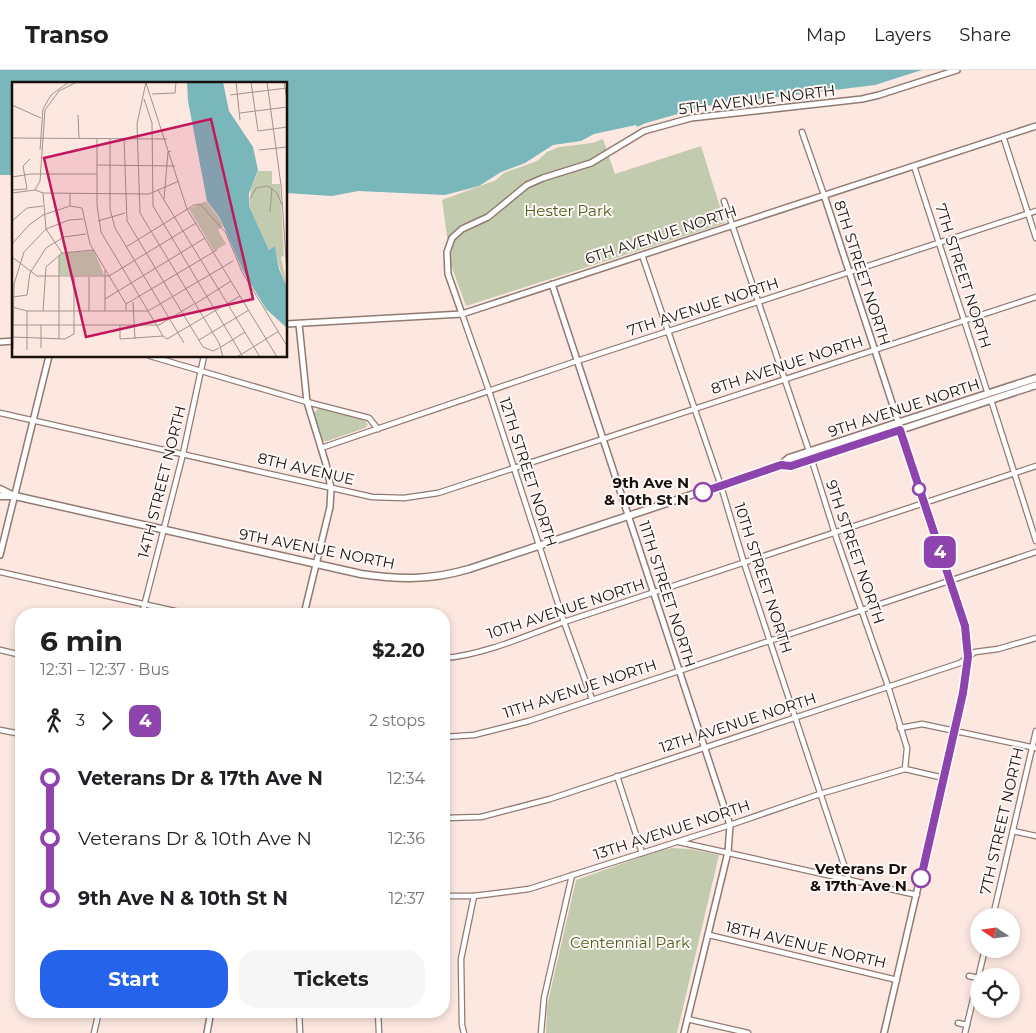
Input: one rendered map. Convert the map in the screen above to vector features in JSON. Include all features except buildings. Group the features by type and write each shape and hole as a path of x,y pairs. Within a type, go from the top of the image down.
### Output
{"main road":[{"name":"9TH AVENUE NORTH","path":"989,397 1036,378"},
{"name":"9TH AVENUE NORTH","path":"0,489 15,496 378,577 394,579 425,578 469,569 721,486 781,465 789,458 810,456 989,397 1036,385"},
{"name":"9TH AVENUE NORTH","path":"0,496 15,496"}],"street":[{"name":"5TH AVENUE NORTH","path":"447,252 452,238 462,229 488,217 526,185 591,163 644,131 691,118 862,99 957,70"},
{"name":"6TH AVENUE NORTH","path":"288,324 462,314 1036,126"},
{"name":"8TH STREET NORTH","path":"802,132 965,626 968,657 955,730 884,1033"},
{"path":"1003,136 1036,238"},
{"name":"7TH STREET NORTH","path":"914,166 1036,541"},
{"name":"9TH STREET NORTH","path":"724,201 834,533 888,686 907,748 906,769"},
{"name":"7TH AVENUE NORTH","path":"321,448 577,361 1036,211"},
{"name":"12TH STREET NORTH","path":"447,252 448,274 489,391 564,622 592,699"},
{"name":"10TH STREET NORTH","path":"642,255 721,486 769,640 849,880"},
{"name":"11TH STREET NORTH","path":"552,284 730,825"},
{"name":"8TH AVENUE NORTH","path":"603,439 1036,297"},
{"path":"299,324 307,402 326,464 331,488 330,507 305,608"},
{"path":"0,555 49,358"},
{"path":"157,358 307,402 369,418 378,429"},
{"name":"14TH STREET NORTH","path":"144,608 183,454 204,358"},
{"name":"8TH AVENUE","path":"0,413 372,497 404,498 438,493 603,439"},
{"name":"10TH AVENUE NORTH","path":"450,657 503,644 564,622 1036,466"},
{"name":"11TH AVENUE NORTH","path":"450,737 474,735 520,723 1036,552"},
{"path":"0,572 159,608"},
{"name":"12TH AVENUE NORTH","path":"450,818 481,816 550,799 960,663 975,652 998,649 1036,638"},
{"path":"0,650 15,654"},
{"path":"900,728 922,724 1034,748"},
{"path":"0,730 15,733"},
{"name":"7TH STREET NORTH","path":"994,908 1034,748 1036,731"},
{"path":"906,769 944,778"},
{"name":"13TH AVENUE NORTH","path":"450,896 474,896 529,889 730,825 820,794 906,769"},
{"path":"617,776 642,853"},
{"path":"684,1033 728,852 730,825"},
{"path":"1013,831 1036,836"},
{"path":"679,841 917,896"},
{"path":"541,1033 544,998 572,875"},
{"path":"464,1033 462,1025 461,959 474,896"},
{"name":"18TH AVENUE NORTH","path":"709,935 897,980"},
{"path":"965,1033 970,1012"},
{"path":"94,1033 97,1018"},
{"path":"206,1033 209,1018"},
{"path":"299,1018 300,1033"},
{"path":"379,1018 380,1033"},
{"path":"687,1019 748,1033"},
{"path":"958,1023 967,1025"}],"green space":[{"name":"Hester Park","path":"603,139 615,174 701,146 725,223 466,306 451,265 442,200 496,180 504,173 537,161 547,152 559,147 592,143"},
{"path":"319,408 364,419 368,425 365,428 323,441 314,413"},
{"name":"Centennial Park","path":"672,848 690,849 719,855 677,1033 546,1033 547,1006 576,880 658,851"}],"water":[{"path":"0,70 922,70 875,85 706,106 637,127 636,125 594,134 581,141 553,145 525,163 501,172 479,186 445,195 358,191 332,196 288,193 288,82 12,82 12,175 0,175"}],"bus line":[{"name":"4","path":"703,492 781,465 791,466 900,430 965,626 968,657 963,693 921,878"}],"place":[{"name":"9th Ave N & 10th St N","path":"703,492"},
{"name":"Veterans Dr & 17th Ave N","path":"921,878"}]}
